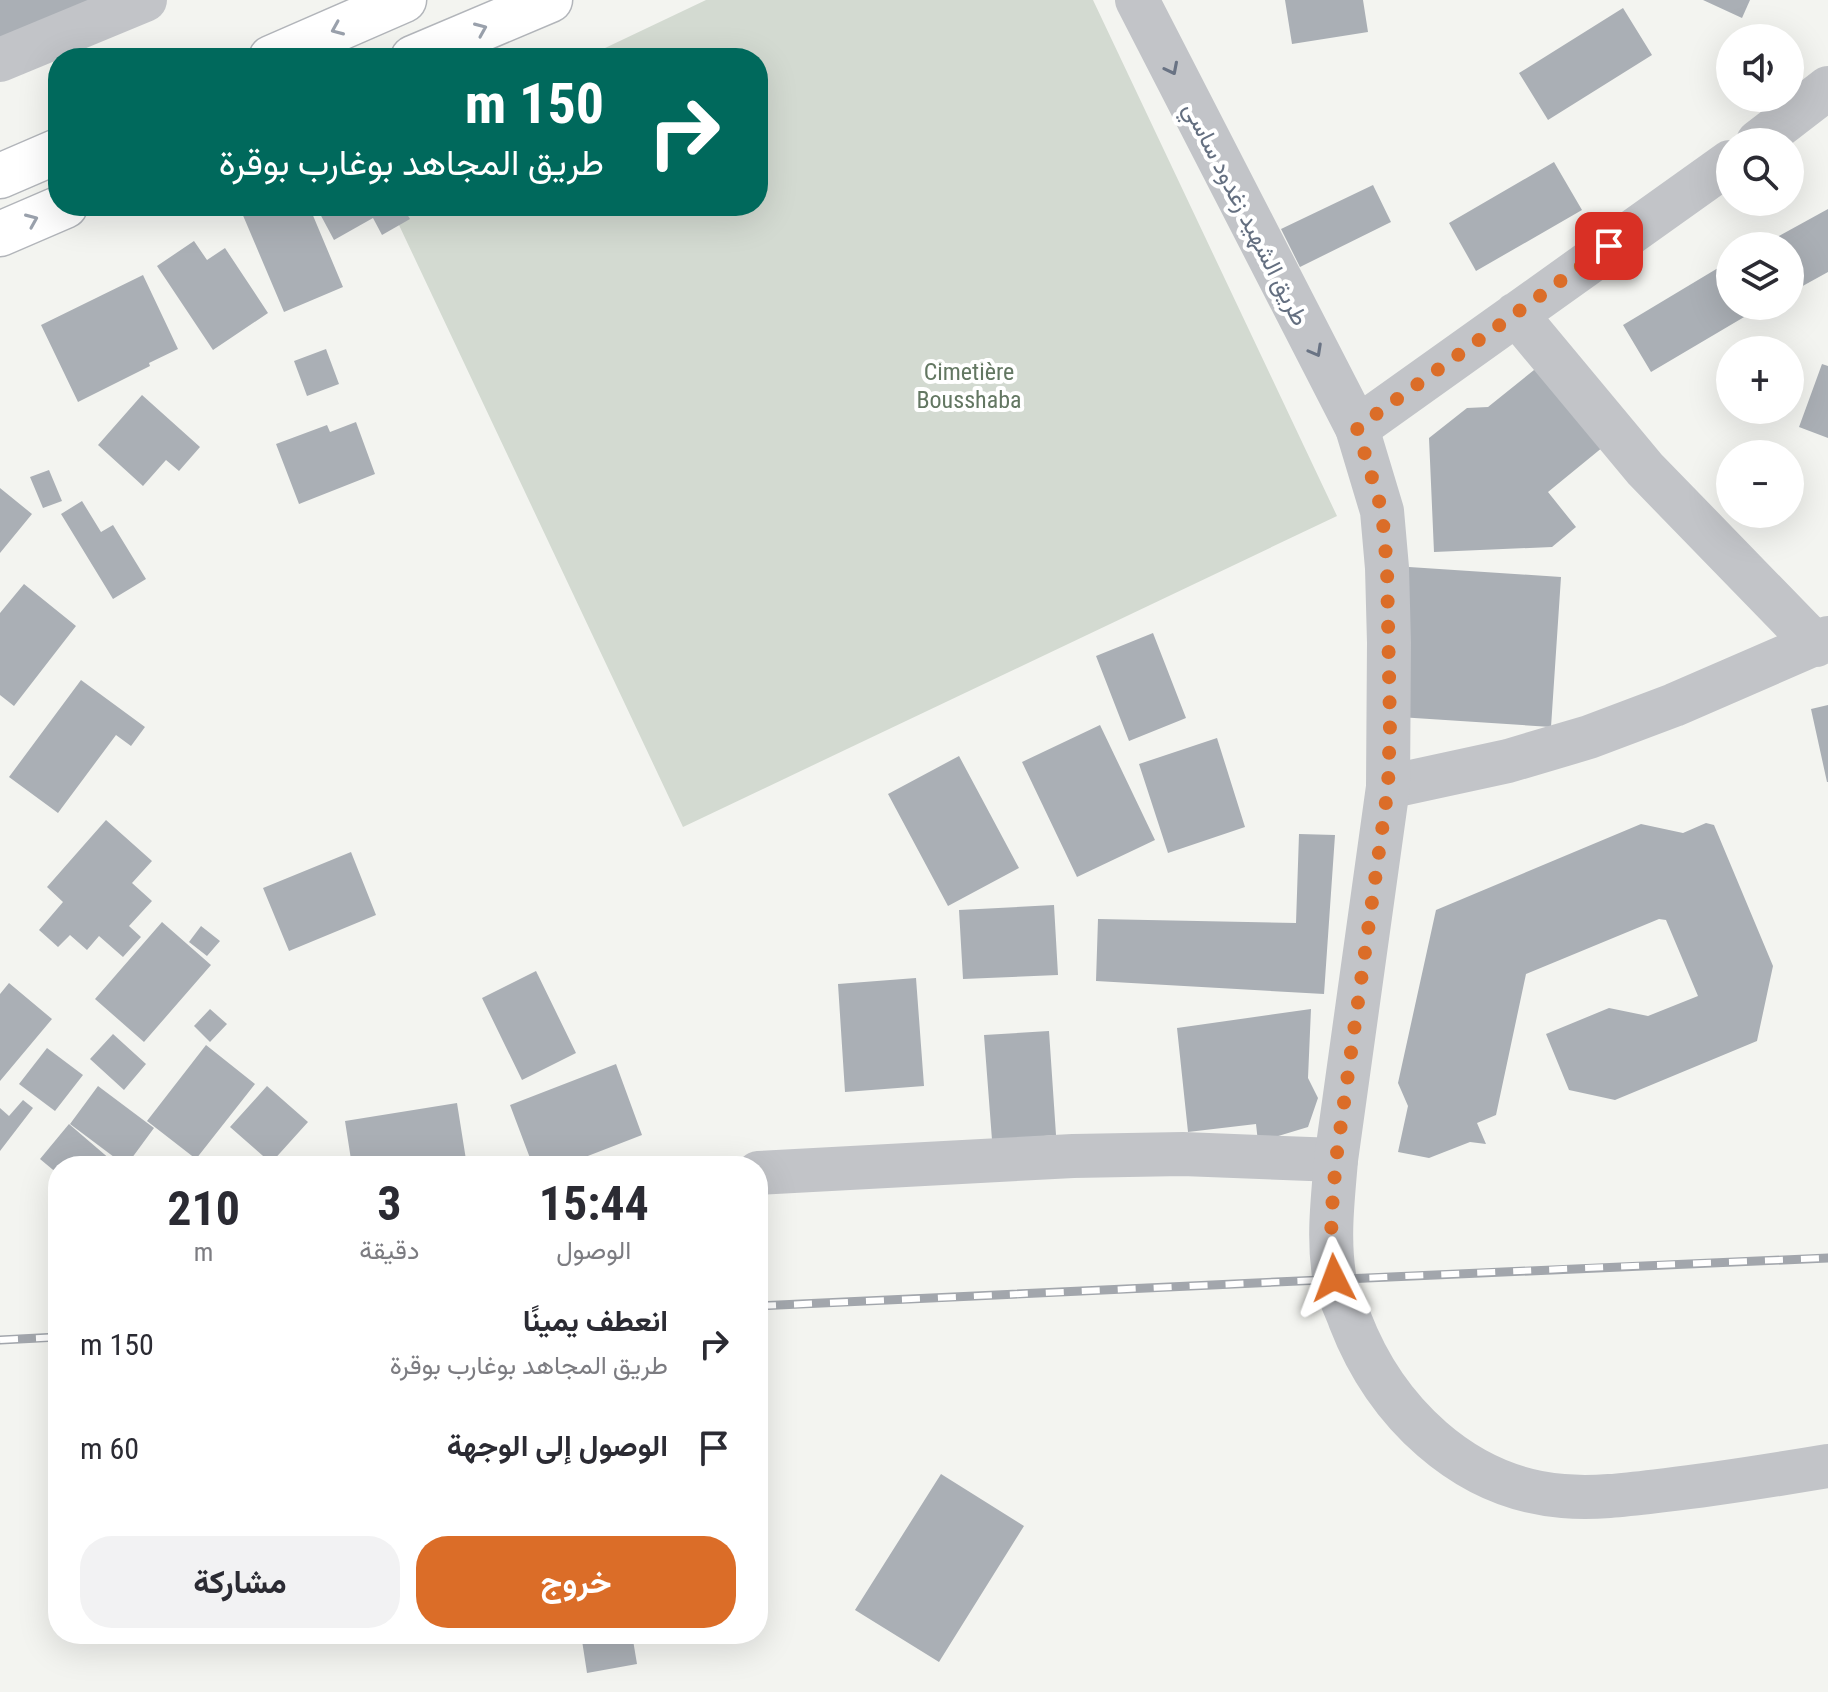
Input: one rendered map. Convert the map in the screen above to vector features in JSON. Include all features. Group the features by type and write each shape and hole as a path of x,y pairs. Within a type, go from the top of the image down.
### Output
{"main road":[{"path":"294,48 404,0"},
{"path":"437,48 550,0"},
{"path":"0,176 48,155"},
{"path":"0,234 48,213"}],"street":[{"path":"0,60 92,11 145,0"},
{"name":"طريق الشهيد زغدود ساسي","path":"1137,0 1357,428 1382,511 1387,568 1388,787 1336,1160 1331,1221 1334,1278 1362,1352 1408,1418 1467,1466 1520,1490 1564,1497 1615,1496 1828,1466"},
{"path":"1776,128 1828,88"},
{"path":"1357,428 1716,172"},
{"path":"1388,787 1508,761 1589,737 1674,705 1822,642 1645,469 1516,314"},
{"path":"768,1172 1073,1156 1183,1154 1336,1160"}],"green space":[{"name":"Cimetière Bousshaba","path":"706,0 1093,0 1337,516 683,827 395,216 768,216 768,48 605,48"}],"building":[{"path":"0,0 106,0 0,68"},
{"path":"1285,0 1363,0 1368,32 1292,44"},
{"path":"1703,0 1750,0 1742,18"},
{"path":"1623,8 1652,55 1548,120 1519,73"},
{"path":"1554,162 1582,210 1476,271 1449,223"},
{"path":"1373,185 1391,222 1300,267 1281,229"},
{"path":"1828,209 1828,272 1804,285 1804,232 1786,232"},
{"path":"243,216 313,216 343,287 284,312"},
{"path":"321,216 408,216 410,219 382,235 373,218 334,240"},
{"path":"194,241 207,260 225,248 268,313 213,350 157,266"},
{"path":"1716,269 1716,320 1739,320 1651,372 1623,325"},
{"path":"143,275 178,349 78,402 41,325"},
{"path":"326,349 339,384 307,396 294,361"},
{"path":"1822,364 1828,366 1828,438 1799,427 1804,424 1804,413"},
{"path":"1539,366 1603,447 1548,492 1576,527 1552,547 1434,552 1429,438 1467,408 1488,407"},
{"path":"142,395 200,447 179,471 166,460 143,486 98,445"},
{"path":"356,422 375,474 299,504 276,444 327,425 330,432"},
{"path":"49,470 62,501 43,508 30,477"},
{"path":"0,488 32,514 0,553"},
{"path":"82,501 101,532 113,525 146,579 113,599 61,514"},
{"path":"1409,567 1561,577 1551,727 1399,717"},
{"path":"24,584 76,626 14,706 0,695 0,613"},
{"path":"1153,633 1186,718 1129,741 1096,656"},
{"path":"81,680 145,727 131,746 116,735 58,813 9,777"},
{"path":"1828,705 1828,782 1827,782 1811,709"},
{"path":"1100,725 1155,840 1077,877 1022,762"},
{"path":"1217,738 1245,827 1168,853 1139,764"},
{"path":"959,756 1019,868 948,906 888,794"},
{"path":"106,820 152,861 132,883 152,901 129,926 141,937 123,957 99,936 87,950 70,935 58,947 39,930 63,902 47,887"},
{"path":"1706,823 1714,825 1773,966 1757,1041 1615,1100 1569,1090 1546,1034 1609,1008 1648,1016 1698,996 1666,920 1659,919 1526,974 1496,1115 1477,1123 1486,1144 1470,1142 1429,1158 1398,1152 1408,1106 1398,1083 1436,910 1641,824 1683,833"},
{"path":"1299,834 1335,835 1324,994 1096,981 1098,919 1296,923"},
{"path":"351,852 376,915 289,951 263,888"},
{"path":"1054,905 1058,975 963,979 959,910"},
{"path":"162,922 211,965 144,1042 95,999"},
{"path":"201,926 220,941 207,956 189,942"},
{"path":"536,971 576,1053 522,1080 482,998"},
{"path":"916,978 924,1086 845,1092 838,984"},
{"path":"9,983 52,1019 0,1081 0,994"},
{"path":"210,1009 227,1024 210,1042 194,1026"},
{"path":"1311,1009 1308,1078 1318,1098 1308,1127 1258,1142 1256,1124 1188,1132 1177,1028"},
{"path":"1049,1031 1056,1135 992,1140 984,1035"},
{"path":"113,1034 146,1064 124,1090 90,1059"},
{"path":"206,1045 255,1084 198,1156 192,1156 147,1121"},
{"path":"47,1048 83,1075 55,1111 19,1084"},
{"path":"616,1064 642,1135 588,1156 529,1156 510,1105"},
{"path":"98,1086 154,1128 133,1156 113,1156 70,1124"},
{"path":"267,1086 308,1122 277,1156 263,1156 230,1127"},
{"path":"23,1100 33,1108 0,1151 0,1108 9,1116"},
{"path":"457,1103 465,1156 350,1156 345,1121"},
{"path":"69,1124 106,1156 48,1156 48,1166 40,1159"},
{"path":"941,1474 1024,1526 939,1662 855,1610"},
{"path":"583,1644 634,1644 637,1664 587,1673"}],"railway":[{"path":"768,1306 1828,1258"},
{"path":"0,1340 48,1338"}],"route":[{"path":"1334,1278 1331,1221 1336,1160 1388,787 1390,725 1387,568 1382,511 1357,428 1609,246"}]}
